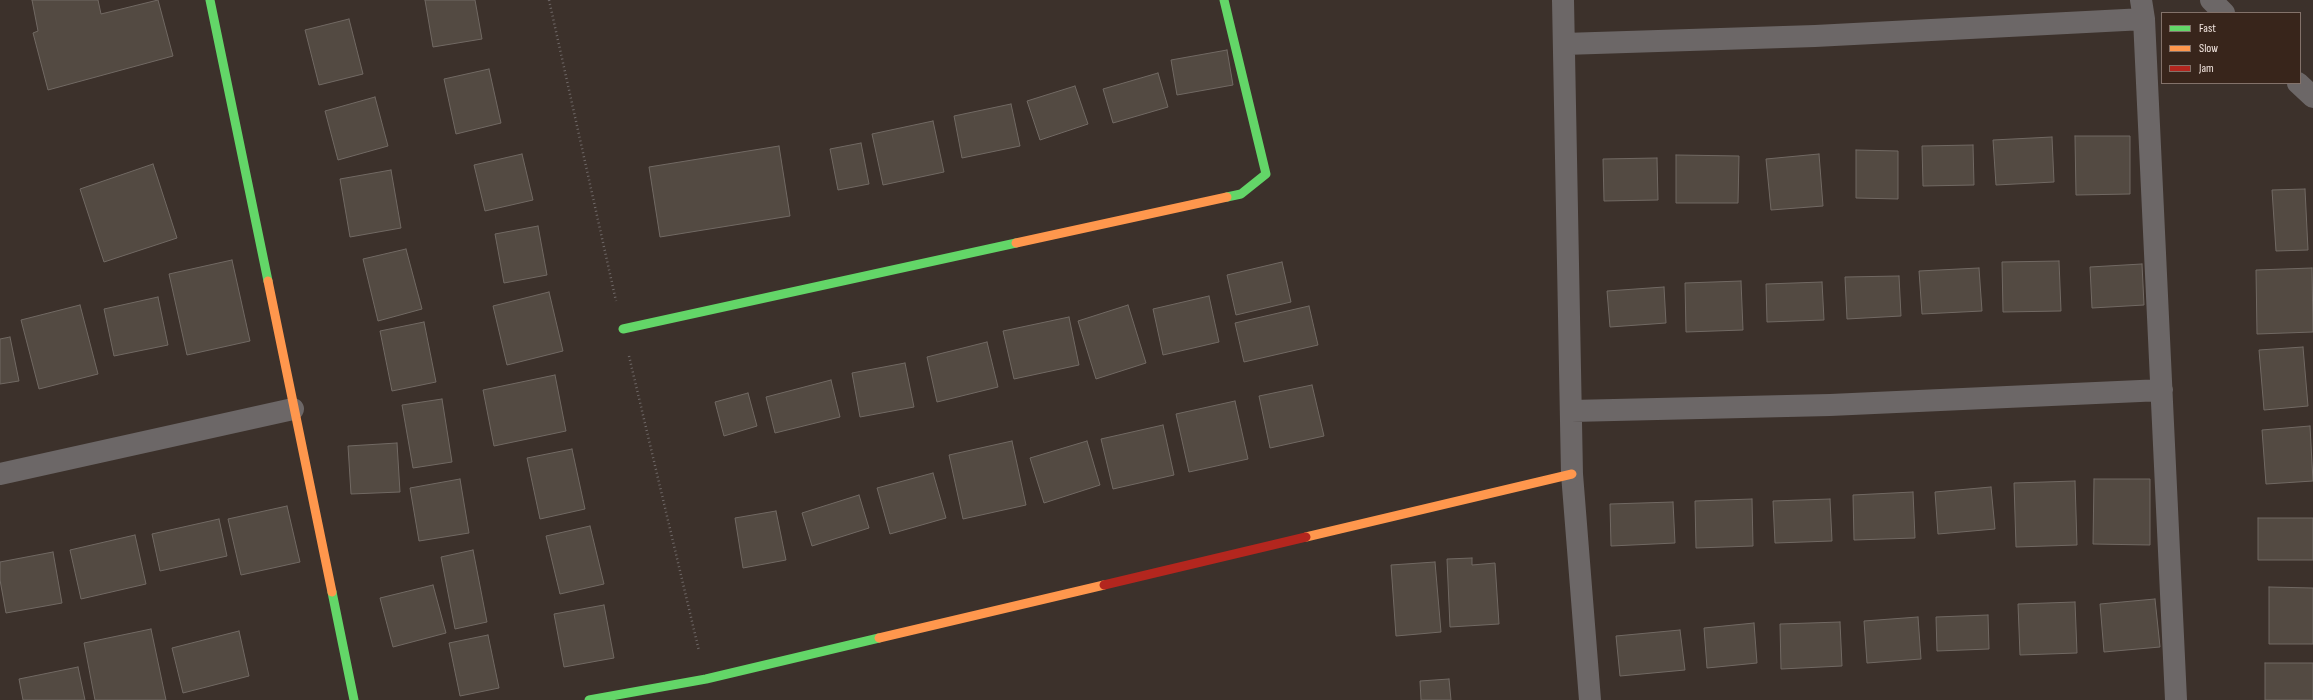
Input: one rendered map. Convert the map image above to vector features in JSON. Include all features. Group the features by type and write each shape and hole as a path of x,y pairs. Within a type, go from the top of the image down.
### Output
{"street":[{"path":"210,0 292,409 354,700"},
{"path":"623,330 1241,194 1266,174 1224,0"},
{"path":"1563,0 1572,474 1590,700"},
{"path":"2211,0 2223,12"},
{"path":"1564,44 1815,36 2142,10 2162,390 2176,700"},
{"path":"2299,84 2313,97"},
{"path":"1571,411 1830,405 2162,390"},
{"path":"0,474 292,409"},
{"path":"589,700 706,679 1572,474"}],"building":[{"path":"32,0 98,0 101,14 158,0 173,56 48,90 33,33 38,31"},
{"path":"425,0 475,0 482,39 433,47"},
{"path":"349,19 363,74 319,85 305,30"},
{"path":"1227,50 1233,85 1177,95 1171,60"},
{"path":"489,69 501,123 456,134 444,79"},
{"path":"1158,73 1168,107 1113,123 1103,89"},
{"path":"1075,86 1088,124 1040,140 1027,101"},
{"path":"375,97 388,146 338,160 325,111"},
{"path":"1011,104 1020,146 962,158 954,116"},
{"path":"933,121 944,172 883,185 872,134"},
{"path":"2075,136 2130,136 2130,194 2076,195"},
{"path":"2052,137 2054,182 1996,185 1993,140"},
{"path":"861,143 869,184 838,190 830,149"},
{"path":"1973,145 1974,185 1923,186 1922,146"},
{"path":"779,146 790,216 660,237 649,167"},
{"path":"1856,150 1898,151 1898,199 1856,198"},
{"path":"522,154 533,200 485,211 474,165"},
{"path":"1819,154 1823,206 1771,210 1766,159"},
{"path":"1676,155 1739,156 1738,203 1676,203"},
{"path":"1657,158 1658,200 1604,201 1603,159"},
{"path":"153,164 177,238 104,262 80,189"},
{"path":"391,170 401,228 350,237 340,179"},
{"path":"2305,189 2308,250 2276,251 2272,190"},
{"path":"538,226 547,275 504,283 495,234"},
{"path":"406,249 422,309 378,321 363,259"},
{"path":"232,260 250,341 187,355 169,274"},
{"path":"2059,261 2061,311 2003,312 2002,262"},
{"path":"1282,262 1291,302 1236,315 1227,275"},
{"path":"2142,264 2144,305 2092,308 2090,267"},
{"path":"1979,268 1982,311 1922,314 1919,271"},
{"path":"2312,268 2313,332 2257,334 2256,270"},
{"path":"1899,276 1901,316 1847,319 1845,277"},
{"path":"1741,281 1743,330 1686,332 1685,283"},
{"path":"1822,282 1824,320 1767,322 1766,284"},
{"path":"1664,287 1666,323 1610,327 1607,291"},
{"path":"549,292 563,351 507,365 493,306"},
{"path":"1209,296 1219,342 1163,355 1153,309"},
{"path":"158,297 168,345 114,356 104,309"},
{"path":"80,305 98,374 39,389 21,320"},
{"path":"1128,305 1146,363 1096,379 1078,321"},
{"path":"1309,306 1318,345 1244,362 1235,323"},
{"path":"1069,317 1079,365 1014,379 1003,331"},
{"path":"424,322 436,382 392,391 380,331"},
{"path":"10,337 19,381 0,384 0,339"},
{"path":"987,342 998,387 937,402 927,357"},
{"path":"2303,347 2308,406 2264,410 2259,350"},
{"path":"905,363 914,407 860,417 852,373"},
{"path":"555,375 566,431 494,446 483,390"},
{"path":"831,380 840,417 775,433 766,397"},
{"path":"1312,385 1324,436 1270,448 1259,396"},
{"path":"748,393 757,426 724,436 715,402"},
{"path":"442,399 452,462 413,468 402,405"},
{"path":"1235,401 1248,459 1189,472 1176,414"},
{"path":"1163,425 1174,475 1113,489 1101,439"},
{"path":"2310,426 2313,481 2266,484 2262,430"},
{"path":"1012,441 1026,505 963,519 949,455"},
{"path":"1087,441 1100,485 1044,503 1030,458"},
{"path":"397,443 400,492 351,494 348,446"},
{"path":"572,449 585,509 540,519 527,458"},
{"path":"933,473 946,518 890,534 877,488"},
{"path":"460,479 469,533 419,541 410,488"},
{"path":"2094,479 2150,479 2150,545 2093,544"},
{"path":"2075,481 2077,545 2016,547 2014,483"},
{"path":"1991,487 1995,529 1938,534 1935,492"},
{"path":"1913,492 1915,538 1854,540 1853,495"},
{"path":"859,495 869,528 812,546 802,513"},
{"path":"1752,499 1753,546 1696,548 1695,501"},
{"path":"1830,499 1832,541 1775,543 1773,501"},
{"path":"1673,502 1675,543 1611,546 1610,504"},
{"path":"287,506 300,562 241,575 228,519"},
{"path":"776,511 786,560 743,568 735,518"},
{"path":"2258,518 2313,518 2313,560 2258,560"},
{"path":"219,519 227,556 160,571 152,534"},
{"path":"590,526 604,584 560,594 546,536"},
{"path":"135,535 146,584 81,599 70,550"},
{"path":"473,550 487,622 455,629 441,557"},
{"path":"53,552 62,603 6,613 0,580 0,562"},
{"path":"1472,558 1472,565 1495,563 1499,624 1450,627 1447,559"},
{"path":"1435,562 1441,632 1396,636 1391,565"},
{"path":"433,585 446,633 393,647 380,598"},
{"path":"2269,587 2313,588 2313,644 2269,644"},
{"path":"2155,599 2160,647 2104,652 2100,604"},
{"path":"2075,602 2077,653 2020,655 2018,604"},
{"path":"604,605 614,658 564,667 554,614"},
{"path":"1988,615 1989,649 1937,651 1936,617"},
{"path":"1918,617 1921,659 1867,663 1864,621"},
{"path":"1840,622 1842,666 1781,669 1780,624"},
{"path":"1754,623 1757,663 1707,668 1704,628"},
{"path":"151,629 166,700 95,700 84,643"},
{"path":"1680,630 1685,670 1620,676 1616,636"},
{"path":"239,631 249,676 183,693 172,648"},
{"path":"488,635 499,688 460,696 449,643"},
{"path":"2265,663 2313,663 2313,700 2265,700"},
{"path":"78,667 85,700 23,700 19,679"},
{"path":"1449,679 1451,700 1421,700 1420,681"}],"traffic: fast":[{"path":"210,0 268,281"},
{"path":"1224,0 1266,174 1241,194 1227,197"},
{"path":"623,329 1016,243"},
{"path":"332,592 354,700"},
{"path":"589,700 706,679 879,638"}],"traffic: slow":[{"path":"1016,243 1227,197"},
{"path":"268,281 332,592"},
{"path":"1306,537 1572,474"},
{"path":"879,638 1104,585"}],"traffic: jam":[{"path":"1104,585 1306,537"}]}
